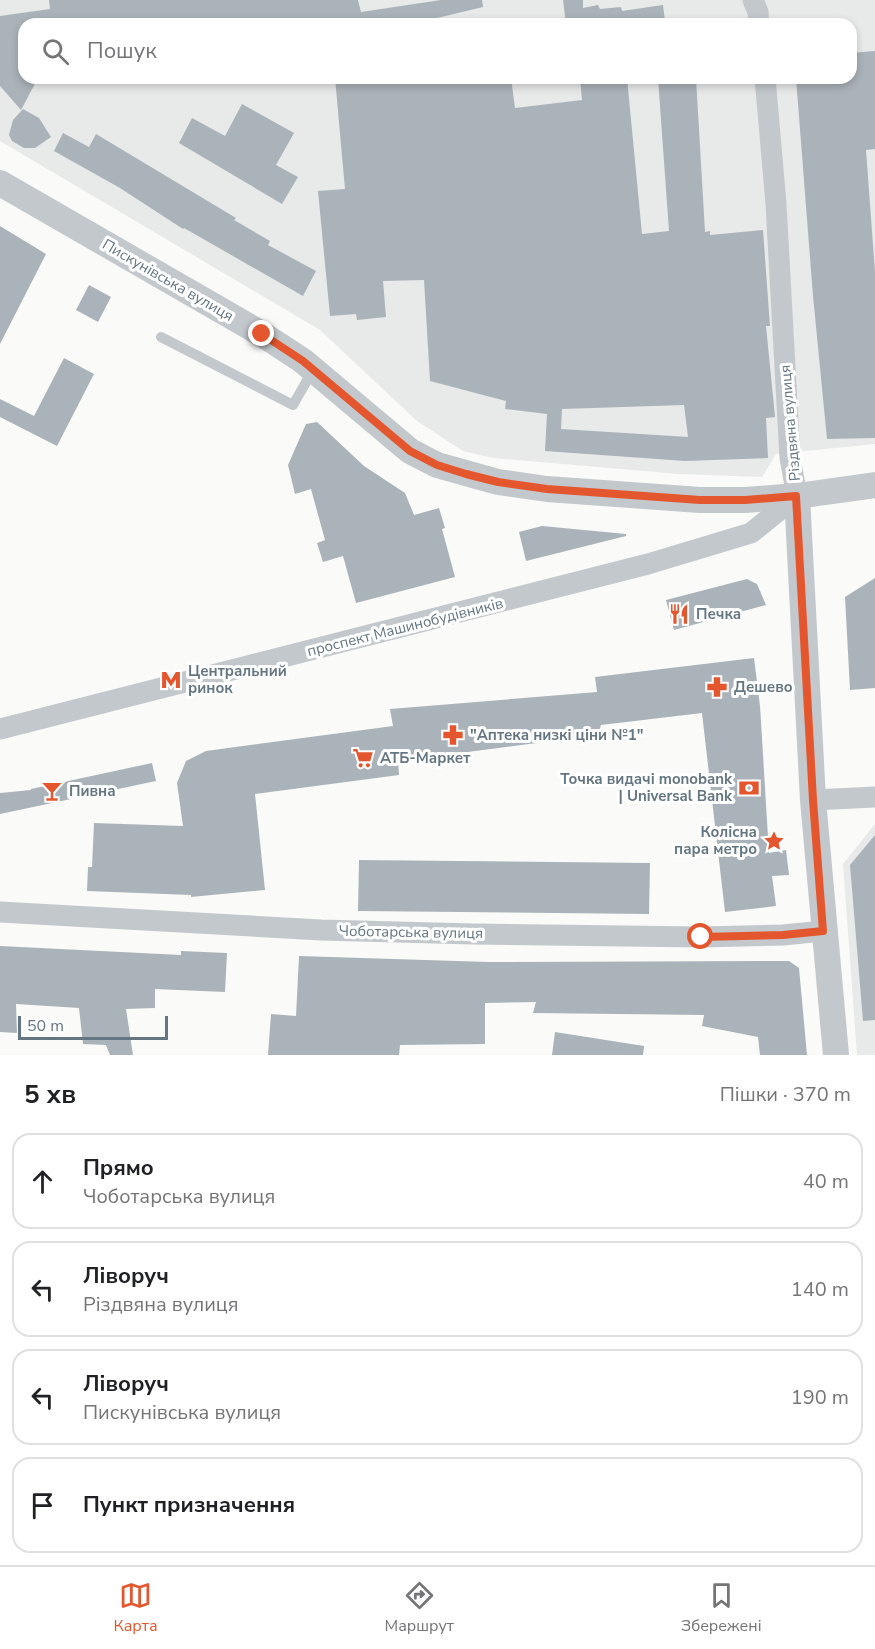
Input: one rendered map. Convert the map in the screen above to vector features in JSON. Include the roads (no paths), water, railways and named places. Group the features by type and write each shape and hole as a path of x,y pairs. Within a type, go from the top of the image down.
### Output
{"street":[{"path":"753,0 758,18"},
{"name":"Різдвяна вулиця","path":"766,84 776,204 790,458 796,496 813,800 823,931 836,1055"},
{"name":"Пискунівська вулиця","path":"0,183 262,334 313,369 410,451 437,465 482,478 547,489 700,500 745,500 796,496 875,485"},
{"name":"проспект Машинобудівників","path":"0,729 648,564 751,533 796,496"},
{"path":"813,800 875,797"},
{"name":"Чоботарська вулиця","path":"0,912 321,930 473,934 701,937 783,935 823,931"}],"lane":[{"path":"161,337 293,405 313,369"}],"place":[{"name":"Печка","path":"679,614"},
{"name":"Центральний ринок","path":"171,680"},
{"name":"Дешево","path":"717,687"},
{"name":"\"Аптека низкі ціни №1\"","path":"453,735"},
{"name":"АТБ-Маркет","path":"363,758"},
{"name":"Точка видачі monobank | Universal Bank","path":"749,788"},
{"name":"Пивна","path":"52,791"},
{"name":"Колісна пара метро","path":"774,841"}]}
